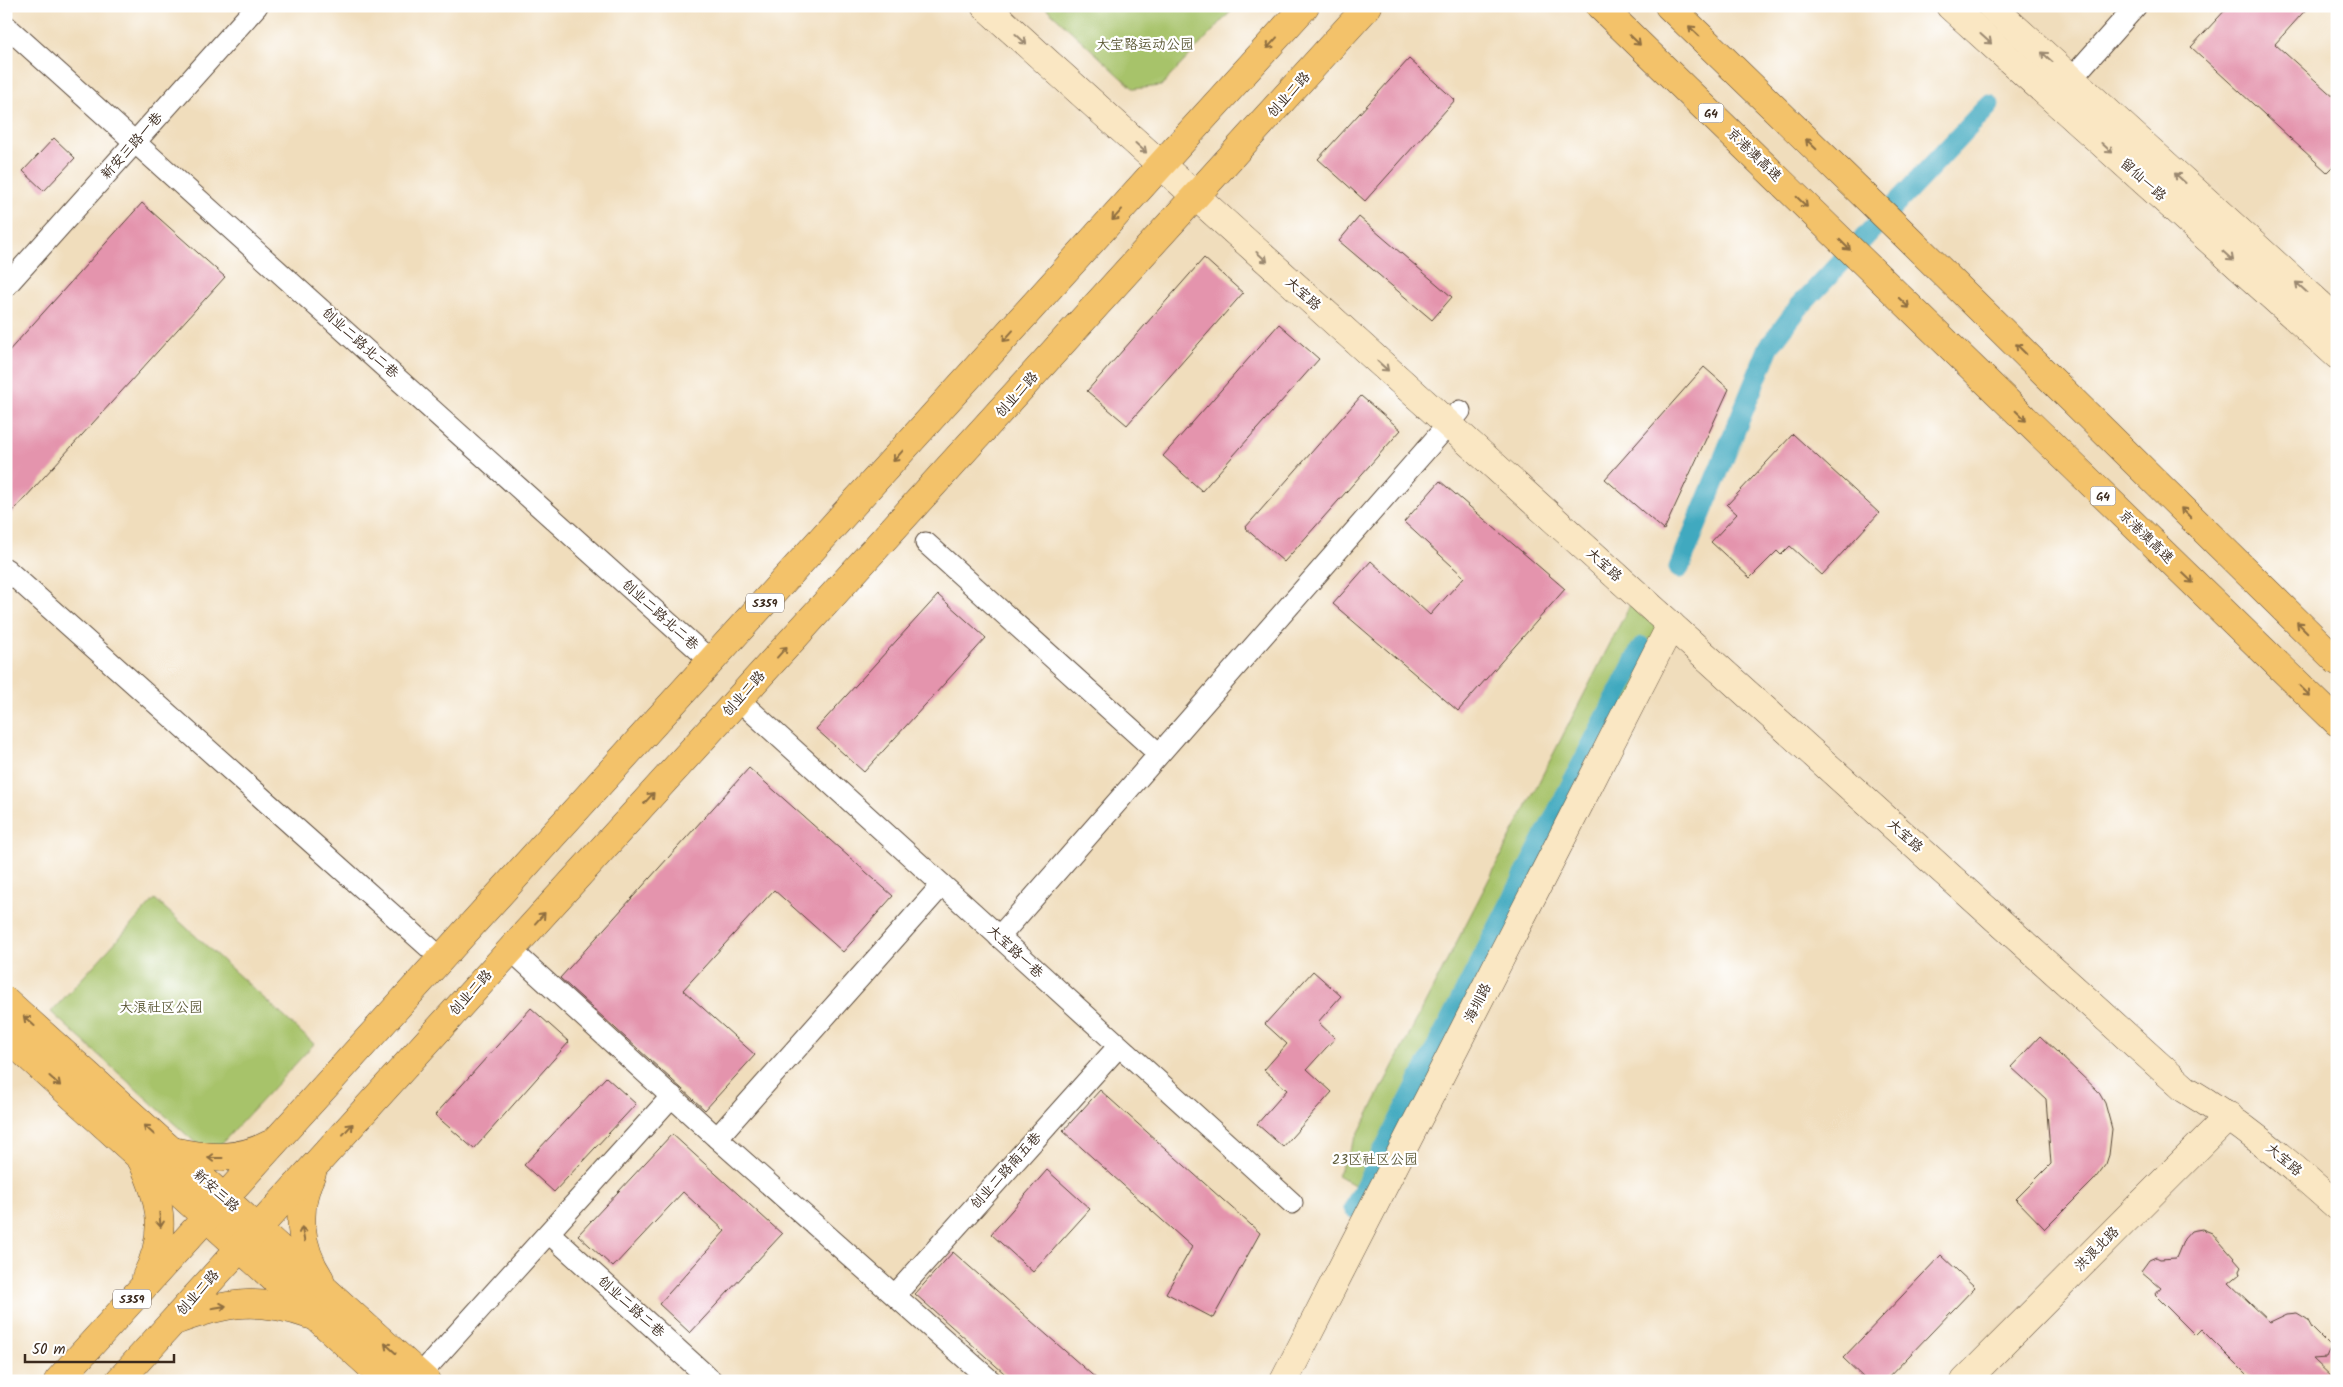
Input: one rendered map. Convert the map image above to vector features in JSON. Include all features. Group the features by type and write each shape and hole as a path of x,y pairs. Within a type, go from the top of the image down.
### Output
{"main road":[{"name":"大宝路","path":"985,6 1168,159"},
{"name":"大宝路","path":"1012,6 1202,191 1454,418 2200,1078 2229,1116"},
{"name":"S359","path":"58,1381 1305,6"},
{"name":"创业二路","path":"119,1381 1202,191 1368,6"},
{"name":"京港澳高速","path":"1600,6 1869,270 2337,722"},
{"path":"1669,6 1903,233 2337,661"},
{"name":"留仙一路","path":"1950,6 2337,355"},
{"name":"留仙一路","path":"1991,6 2337,320"},
{"name":"大宝路","path":"1454,418 1671,625 2185,1089 2229,1116 2281,1155 2337,1206"},
{"name":"海圳路","path":"1284,1381 1671,625"},
{"name":"新安三路","path":"6,1001 172,1151 216,1208"},
{"name":"新安三路","path":"6,1036 140,1157 216,1208 249,1238 316,1317 387,1381"},
{"name":"洪浪北路","path":"1965,1381 2229,1116"},
{"path":"172,1151 214,1158 236,1157 258,1150 278,1139"},
{"path":"138,1293 158,1248 161,1225 154,1185 140,1157"},
{"path":"315,1165 306,1185 301,1205 301,1228 313,1268 330,1293"},
{"name":"新安三路","path":"249,1238 330,1293 423,1378"},
{"path":"172,1321 209,1309 246,1302 284,1306 316,1317"}],"street":[{"name":"新安三路一巷","path":"6,286 257,6"},
{"path":"2071,79 2136,6"},
{"name":"创业二路北二巷","path":"6,26 136,141 712,662"},
{"path":"999,937 1454,418"},
{"path":"926,543 1159,754"},
{"path":"6,569 442,959"},
{"name":"大宝路一巷","path":"739,700 1118,1047 1292,1203"},
{"path":"717,1138 942,885"},
{"path":"510,950 988,1380"},
{"name":"创业二路南五巷","path":"895,1295 1118,1047"},
{"path":"423,1378 549,1232 672,1096"},
{"name":"创业二路二巷","path":"549,1232 712,1381"}],"green space":[{"name":"大宝路运动公园","path":"1044,6 1236,6 1161,86 1134,89"},
{"name":"23区社区公园","path":"1636,593 1671,625 1384,1202 1337,1175"},
{"name":"大浪社区公园","path":"155,899 314,1044 210,1156 51,1012"}],"building":[{"path":"2229,6 2309,6 2275,44 2337,100 2337,162 2327,172 2191,47"},
{"path":"1409,59 1455,100 1365,201 1318,159"},
{"path":"54,138 75,158 44,191 23,171"},
{"path":"142,203 225,277 6,519 6,354"},
{"path":"1359,217 1452,297 1432,320 1339,241"},
{"path":"1204,258 1243,293 1127,425 1087,391"},
{"path":"1279,324 1319,359 1202,491 1163,456"},
{"path":"1704,367 1729,389 1664,530 1605,479"},
{"path":"1361,396 1401,430 1284,562 1245,528"},
{"path":"1793,434 1879,513 1822,575 1790,546 1781,555 1777,551 1750,578 1711,542 1737,514 1727,505"},
{"path":"1440,481 1565,589 1458,711 1333,604 1371,561 1430,615 1464,577 1404,522"},
{"path":"938,595 986,638 864,772 816,729"},
{"path":"749,768 893,896 843,952 774,890 683,990 755,1055 705,1110 560,978"},
{"path":"1313,971 1341,996 1318,1022 1335,1038 1307,1069 1332,1092 1283,1147 1257,1124 1287,1090 1264,1070 1287,1044 1265,1024"},
{"path":"531,1008 569,1042 474,1149 435,1115"},
{"path":"2040,1036 2098,1091 2105,1103 2112,1129 2106,1164 2094,1180 2045,1229 2016,1199 2051,1164 2046,1099 2011,1067"},
{"path":"606,1077 636,1104 554,1192 524,1165"},
{"path":"1100,1090 1260,1233 1213,1318 1166,1293 1192,1247 1063,1131"},
{"path":"672,1134 782,1234 690,1333 659,1304 725,1231 683,1192 613,1267 578,1235"},
{"path":"1047,1170 1090,1209 1033,1272 991,1234"},
{"path":"2202,1229 2212,1233 2241,1266 2240,1274 2229,1283 2270,1322 2287,1314 2297,1313 2307,1319 2312,1328 2331,1347 2326,1358 2313,1359 2336,1381 2253,1381 2201,1329 2195,1335 2155,1295 2161,1288 2141,1271 2149,1260 2156,1257 2160,1259 2176,1258 2184,1239 2191,1231"},
{"path":"953,1252 1099,1381 1013,1381 915,1294"},
{"path":"1941,1255 1975,1287 1885,1381 1867,1381 1843,1358"}],"waterway":[{"path":"1679,568 1769,347 1799,307 1989,105"},
{"path":"1354,1208 1642,647"}]}
